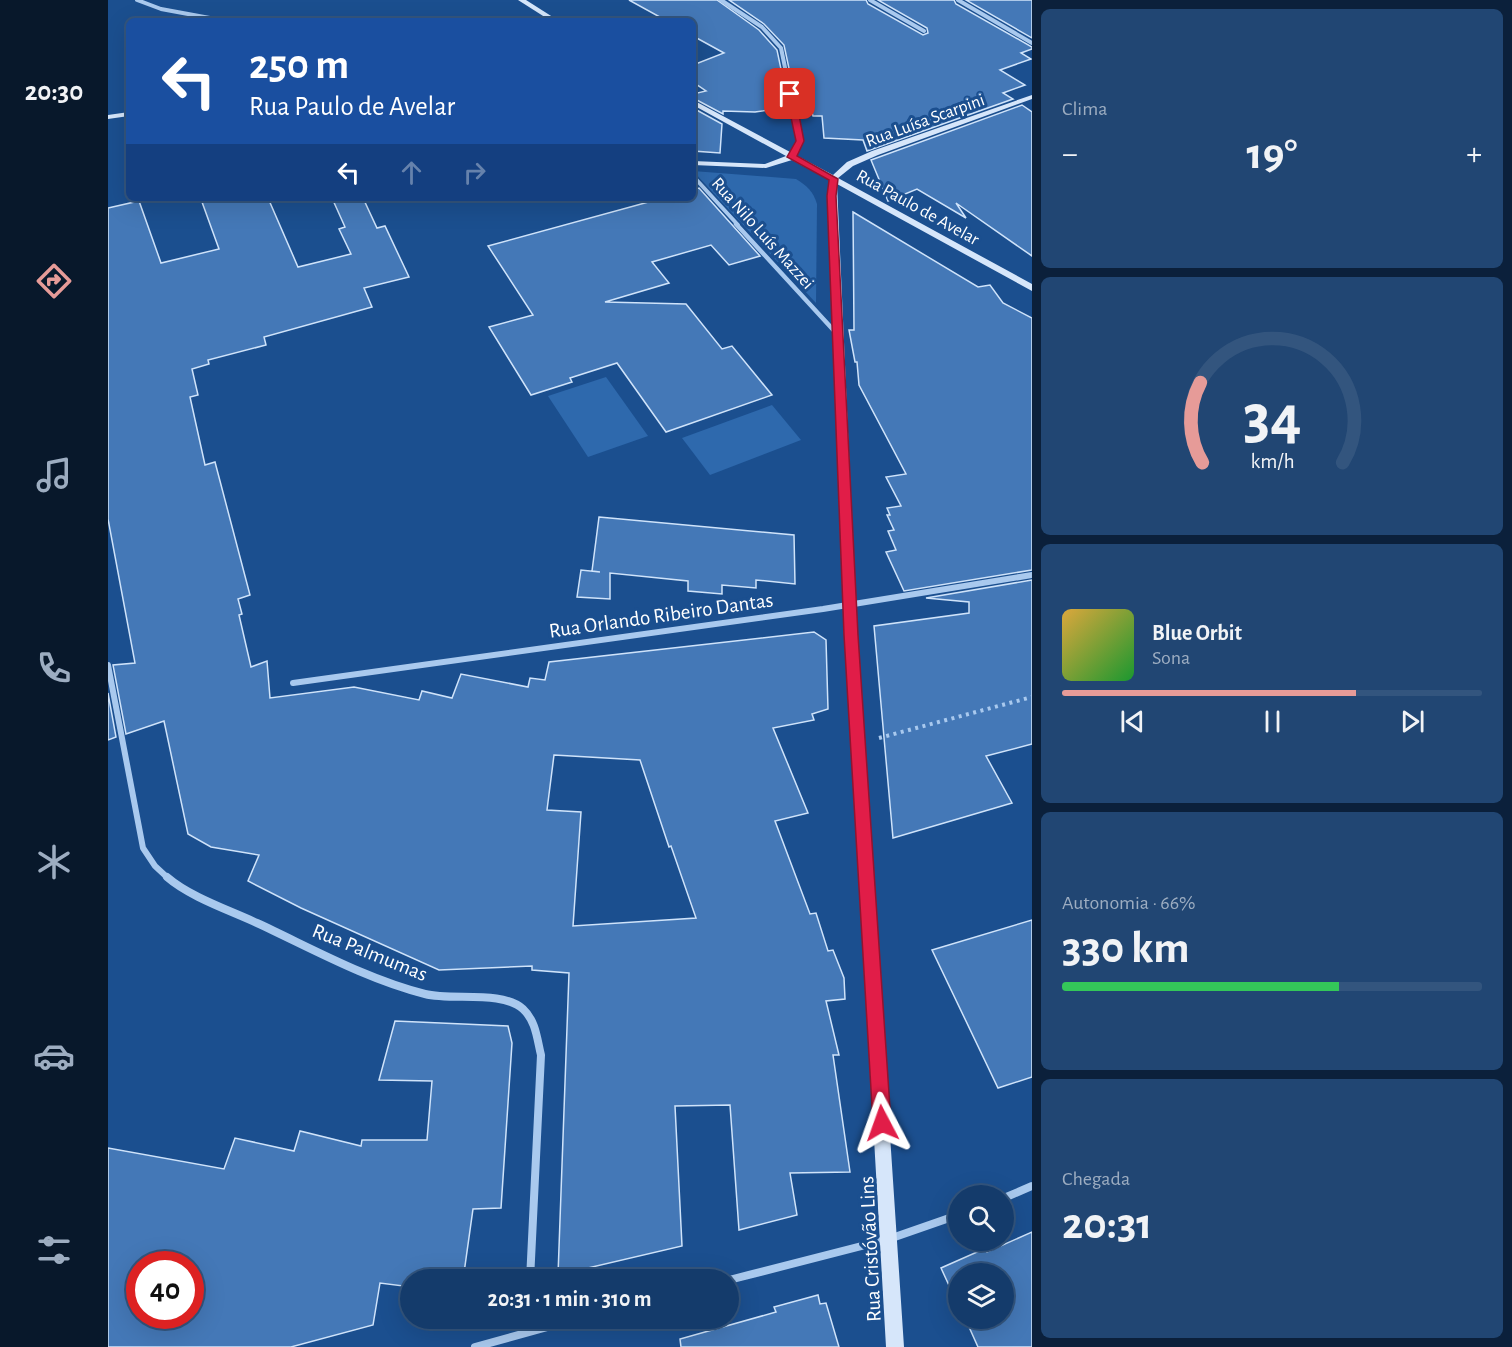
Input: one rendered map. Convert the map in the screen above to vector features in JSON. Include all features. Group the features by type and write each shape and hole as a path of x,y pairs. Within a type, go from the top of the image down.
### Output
{"street":[{"path":"138,0 161,9 210,18"},
{"path":"521,0 551,18"},
{"path":"696,163 766,166 792,157 800,141 781,48 762,27 721,0"},
{"path":"870,0 924,31"},
{"path":"958,0 1032,43"},
{"name":"Rua Luísa Scarpini","path":"833,179 850,164 875,153 1032,97"},
{"name":"Rua Paulo de Avelar","path":"696,104 1032,288"},
{"path":"108,117 126,114"},
{"name":"Rua Nilo Luís Mazzei","path":"696,179 838,335"},
{"name":"Rua Cristóvão Lins","path":"833,179 850,604 895,1347"},
{"name":"Rua Orlando Ribeiro Dantas","path":"293,683 1032,576"},
{"name":"Rua Palmumas","path":"108,665 143,848 155,866 174,883 383,981 427,995 503,1000 522,1008 533,1022 541,1055 531,1269"},
{"path":"1014,1194 1032,1186"},
{"path":"739,1277 889,1239 948,1218"},
{"path":"475,1347 538,1329"}],"path":[{"path":"858,743 1032,697"}],"shaded area":[{"path":"696,171 796,179 809,189 817,204 816,303 696,174"},
{"path":"606,377 648,436 588,457 548,396"},
{"path":"772,405 801,440 710,475 682,438"}],"building":[{"path":"629,0 717,0 759,30 777,50 789,107 755,112 723,111 723,114 696,100 696,93 706,91 696,84 696,64 724,53 696,38 696,18 662,18"},
{"path":"729,0 866,0 868,4 923,35 928,33 927,28 878,0 954,0 956,4 1032,47 1021,53 1031,59 1000,70 1025,85 1003,93 1013,99 867,151 863,140 824,138 822,116 813,116 810,105 797,106 784,45 764,24"},
{"path":"966,0 1032,0 1032,38"},
{"path":"1022,105 1032,112 1032,256 956,203 966,218 917,189 888,201 871,160"},
{"path":"696,110 722,124 720,153 696,151"},
{"path":"699,188 760,256 729,265 711,245 652,262 669,283 605,302 686,304 722,349 732,346 772,395 666,432 617,363 570,378 572,382 531,395 489,327 533,315 488,246 652,201 696,201 696,189"},
{"path":"139,201 161,263 219,249 202,202 206,201 269,201 298,267 351,254 339,229 345,227 333,201 364,201 377,228 385,226 409,277 364,288 372,307 264,337 266,345 208,360 209,364 192,369 198,395 190,397 205,465 215,462 250,595 238,599 242,614 239,615 251,667 267,661 270,698 354,687 419,700 422,691 452,698 461,674 528,687 530,678 545,680 549,662 814,632 826,640 828,709 812,714 814,720 773,728 808,813 775,821 810,914 816,913 828,951 833,950 844,978 845,999 826,1001 839,1055 833,1055 850,1172 790,1173 797,1215 739,1230 730,1105 675,1106 682,1246 584,1269 558,1269 569,973 532,970 532,966 439,970 301,908 248,881 259,855 211,847 188,834 164,721 126,734 113,665 135,663 108,519 108,208","holes":["554,755 640,760 669,847 671,846 696,918 573,926 581,812 547,810"]},
{"path":"853,212 978,287 990,285 1003,303 1032,318 1032,570 904,591 886,552 896,550 888,531 894,530 887,515 890,515 887,508 901,506 886,477 906,474 859,385 857,362 855,362 849,330 854,330"},
{"path":"599,517 794,535 795,584 756,580 756,588 722,585 722,594 688,591 688,581 610,573 610,599 577,597 581,570 600,572 592,571"},
{"path":"1032,580 1032,744 986,756 1012,803 893,838 874,626 969,613 969,602 926,598"},
{"path":"108,693 116,737 108,740"},
{"path":"1032,920 1032,1077 998,1088 932,950"},
{"path":"395,1021 508,1026 512,1043 501,1208 473,1209 465,1269 400,1269 400,1286 380,1283 373,1325 291,1347 108,1347 108,1148 224,1169 235,1138 294,1151 300,1131 361,1146 362,1140 427,1140 432,1081 379,1080"},
{"path":"1032,1232 1032,1347 978,1347 970,1329 1014,1329 1014,1263 952,1263 979,1251 1014,1251 1014,1240"},
{"path":"948,1265 948,1283 941,1268"},
{"path":"818,1295 820,1304 826,1303 839,1347 681,1347 680,1339 716,1329 739,1329 739,1322 776,1312 774,1307"}],"route":[{"path":"790,94 800,141 792,157 833,179 851,635 882,1123"}]}
